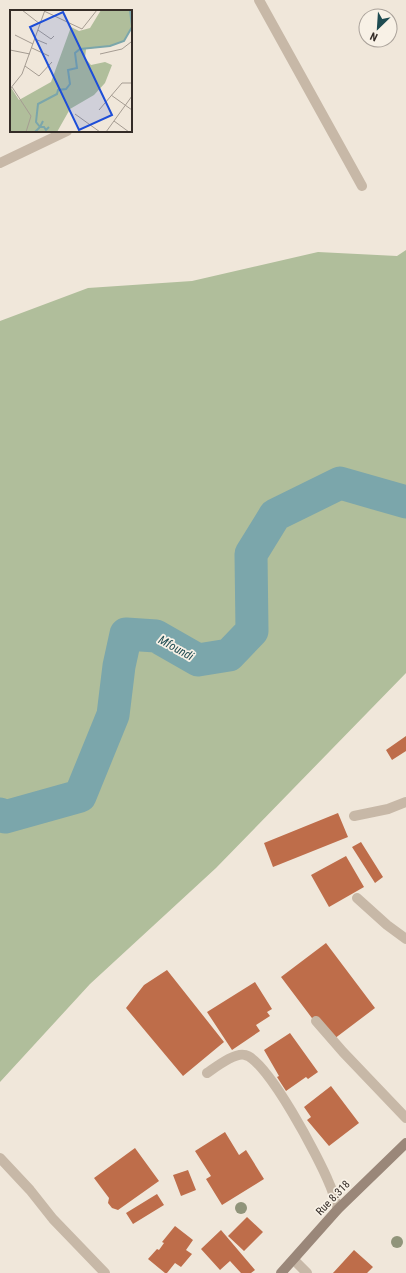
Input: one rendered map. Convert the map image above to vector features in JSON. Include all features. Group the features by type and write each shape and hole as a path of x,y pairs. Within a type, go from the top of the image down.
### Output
{"main road":[{"name":"Rue 8.318","path":"282,1273 338,1209 406,1143"}],"street":[{"path":"259,0 362,186"},
{"path":"0,163 65,132"},
{"path":"354,816 388,809 406,802"},
{"path":"357,898 387,925 406,939"},
{"path":"316,1021 343,1052 406,1118"},
{"path":"207,1073 230,1058 244,1054 251,1057 266,1073 300,1124 327,1179 338,1209"},
{"path":"0,1158 30,1190 53,1220 105,1273"},
{"path":"294,1260 307,1273"}],"green space":[{"path":"406,250 406,673 216,868 90,984 0,1082 0,321 88,288 192,281 318,252 397,256"}],"building":[{"path":"406,736 406,751 392,760 386,750"},
{"path":"338,813 348,837 273,867 264,843"},
{"path":"361,842 383,877 375,883 352,847"},
{"path":"346,856 364,887 329,907 311,875"},
{"path":"326,943 375,1008 330,1042 281,977"},
{"path":"167,970 224,1042 183,1076 126,1008 144,985"},
{"path":"255,982 272,1009 267,1012 270,1016 256,1025 260,1031 232,1050 207,1012"},
{"path":"290,1033 318,1072 308,1079 306,1077 286,1091 277,1077 279,1076 264,1050"},
{"path":"331,1086 359,1123 329,1146 307,1120 311,1117 304,1107"},
{"path":"225,1132 239,1155 246,1150 264,1179 222,1205 206,1179 211,1176 195,1151"},
{"path":"135,1148 159,1181 118,1210 112,1208 108,1203 109,1198 94,1178"},
{"path":"188,1170 196,1190 181,1196 173,1175"},
{"path":"157,1194 164,1205 133,1224 126,1213"},
{"path":"247,1217 263,1232 244,1251 228,1236"},
{"path":"175,1226 193,1240 186,1250 192,1254 181,1267 175,1263 167,1273 165,1273 148,1259 157,1249 159,1250 164,1243 162,1242"},
{"path":"221,1230 255,1270 251,1273 241,1273 230,1261 220,1270 201,1249"},
{"path":"354,1250 373,1267 367,1273 333,1273"}],"waterway":[{"name":"Mfoundi","path":"0,814 5,817 80,796 113,715 119,666 126,634 156,636 198,660 229,655 252,631 251,554 275,515 340,483 406,502"}]}
